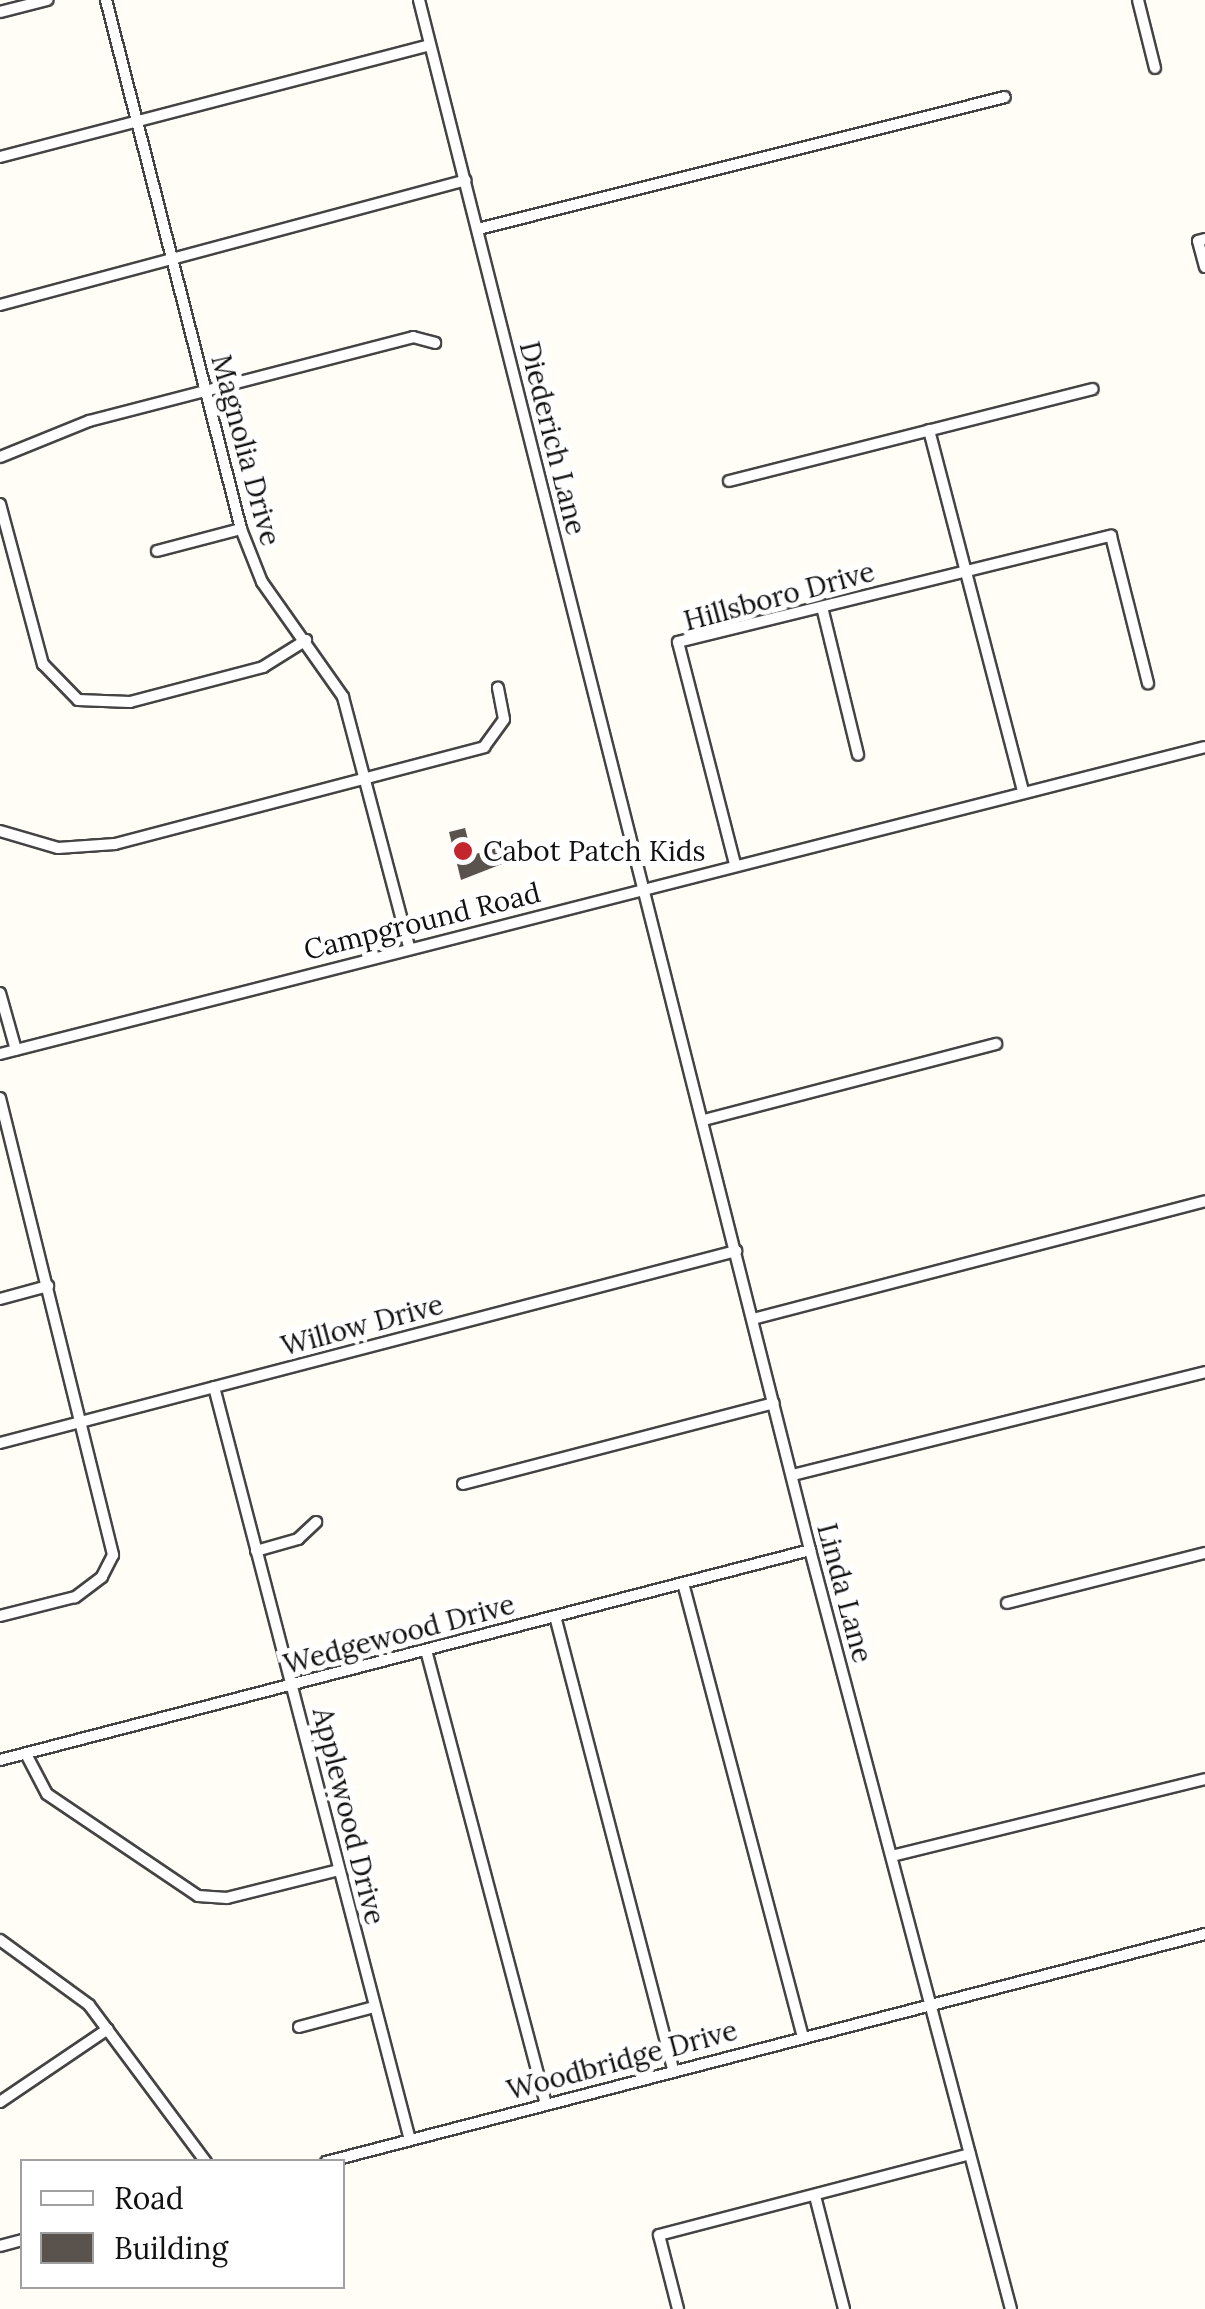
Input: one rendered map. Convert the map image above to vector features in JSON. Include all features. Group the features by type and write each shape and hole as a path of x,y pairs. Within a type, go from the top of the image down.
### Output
{"street":[{"path":"0,12 47,0"},
{"name":"Magnolia Drive","path":"106,0 241,529 262,582 344,697 409,946"},
{"name":"Diederich Lane","path":"420,0 644,887"},
{"path":"1138,0 1154,68"},
{"path":"0,158 430,45"},
{"path":"478,229 1005,98"},
{"path":"0,305 172,255 466,180"},
{"path":"1205,239 1198,241 1205,267"},
{"path":"0,458 89,421 413,337 435,343"},
{"path":"729,481 1093,389"},
{"path":"929,430 1023,791"},
{"path":"0,504 43,664 78,700 105,706 264,667 306,640"},
{"path":"158,550 241,529"},
{"name":"Hillsboro Drive","path":"735,864 678,642 1111,536 1148,682"},
{"path":"822,606 858,755"},
{"path":"0,831 58,848 115,844 484,747 504,719 498,688"},
{"name":"Campground Road","path":"0,1054 409,946 1205,747"},
{"name":"Linda Lane","path":"644,887 810,1550 1011,2309"},
{"path":"0,993 16,1050"},
{"path":"704,1120 996,1044"},
{"path":"0,1098 83,1421 113,1555 102,1577 75,1597 0,1616"},
{"path":"0,1156 14,1152"},
{"path":"754,1319 1205,1201"},
{"name":"Willow Drive","path":"0,1442 736,1251"},
{"path":"0,1299 48,1286"},
{"path":"793,1475 1205,1372"},
{"name":"Applewood Drive","path":"214,1387 410,2140"},
{"path":"462,1484 774,1403"},
{"path":"256,1551 298,1539 316,1522"},
{"name":"Wedgewood Drive","path":"0,1760 810,1550"},
{"path":"1007,1604 1205,1553"},
{"path":"683,1583 804,2036"},
{"path":"555,1616 673,2070"},
{"path":"426,1650 546,2103"},
{"path":"26,1754 47,1794 198,1896 227,1898 339,1870"},
{"path":"892,1856 1205,1779"},
{"name":"Woodbridge Drive","path":"337,2159 1205,1934"},
{"path":"0,1940 62,1982 108,2028 204,2159"},
{"path":"299,2027 374,2007"},
{"path":"0,2102 108,2028"},
{"path":"678,2309 659,2235 970,2154"},
{"path":"815,2196 844,2309"}],"building":[{"name":"Cabot Patch Kids","path":"465,828 472,855 497,848 502,864 461,880 449,832"}],"place":[{"name":"Cabot Patch Kids","path":"463,851"}]}
